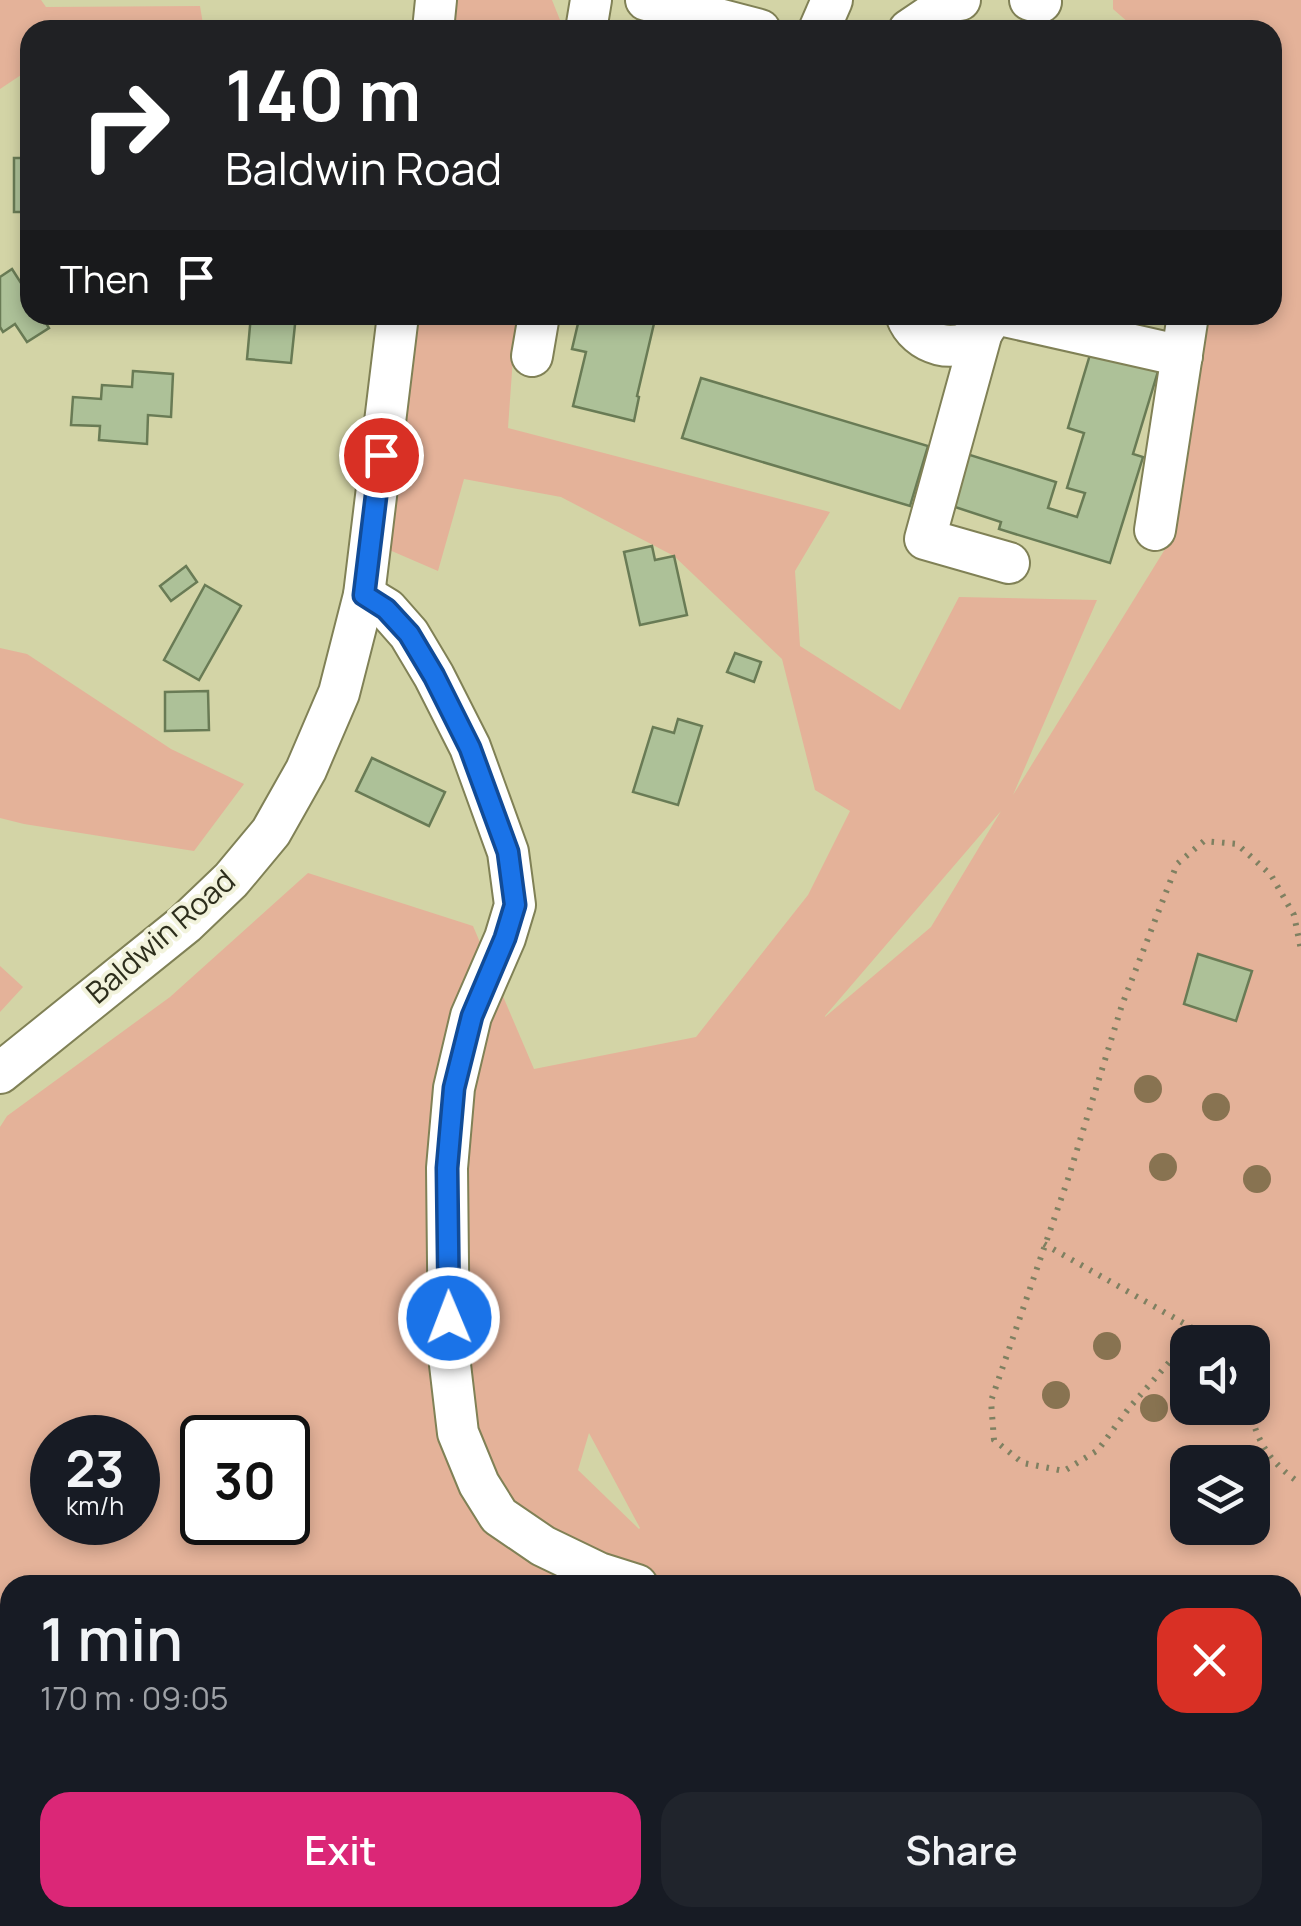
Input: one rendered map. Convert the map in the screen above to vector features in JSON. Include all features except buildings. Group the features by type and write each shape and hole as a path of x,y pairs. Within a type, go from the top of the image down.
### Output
{"street":[{"path":"646,0 722,20"},
{"path":"924,20 960,0"},
{"name":"Baldwin Road","path":"0,1073 185,924 231,880 272,832 306,770 339,692 364,595 397,325"},
{"path":"532,356 537,325"},
{"path":"910,325 927,341 950,347 967,343 987,325"},
{"path":"990,325 925,539 1009,563"},
{"path":"1013,325 1182,356"},
{"path":"1156,530 1187,325"},
{"path":"364,595 386,609 409,634 470,748 508,852 515,905 472,1016 454,1088 447,1168 449,1356 458,1433 499,1516 543,1546 608,1575"}],"path":[{"path":"1170,1361 1098,1450 1064,1470 1023,1463 994,1440 991,1400 1068,1179 1122,1005 1177,864 1204,841 1237,844 1270,874 1294,914 1301,950"},
{"path":"1044,1244 1187,1325"},
{"path":"1253,1425 1279,1468 1301,1484"}],"shaded area":[{"path":"0,0 41,0 46,7 200,6 202,20 20,20 20,76 0,89"},
{"path":"457,0 552,0 560,20 454,20"},
{"path":"1113,0 1301,0 1301,1575 0,1575 0,1127 7,1116 170,997 308,873 473,926 534,1069 696,1037 808,895 850,811 815,790 782,659 674,556 561,497 464,479 438,571 387,549 416,325 515,325 508,428 830,512 795,571 800,646 900,710 959,597 1097,600 1013,795 1175,533 1206,325 1282,325 1282,20 1126,20 1113,9","holes":["1001,811 931,927 825,1017","589,1433 640,1528 639,1529 578,1470"]},
{"path":"0,648 27,654 171,749 244,784 194,851 0,818"},
{"path":"0,966 23,987 0,1012"}],"route":[{"path":"381,455 364,595 386,609 409,634 470,748 508,852 515,905 472,1016 454,1088 447,1168 449,1318"}]}
